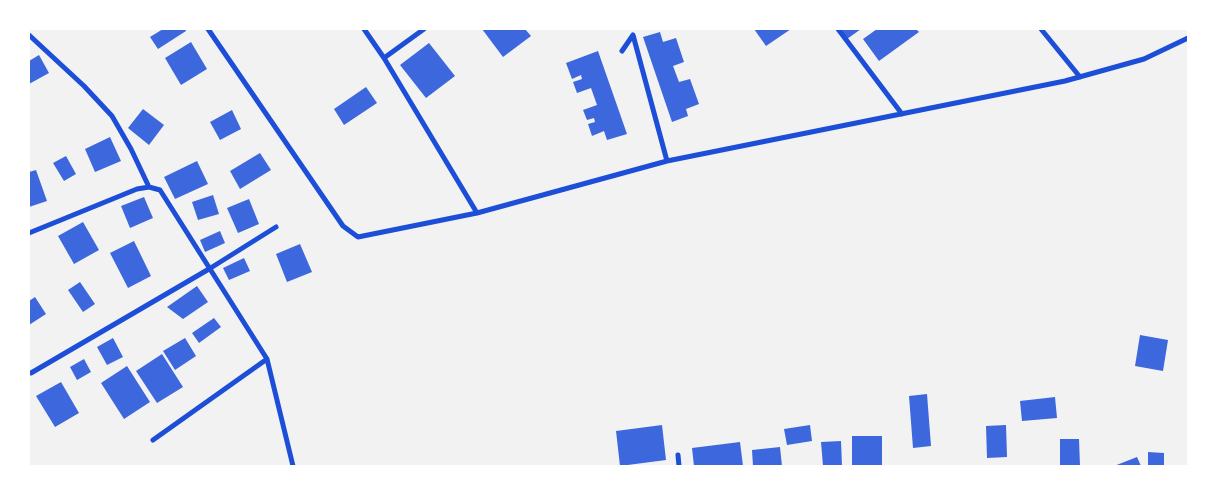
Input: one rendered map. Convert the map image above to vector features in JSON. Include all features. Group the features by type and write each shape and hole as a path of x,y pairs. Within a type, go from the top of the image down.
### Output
{"street":[{"path":"208,29 344,226 358,237 477,213 667,161 1080,77 1144,59 1188,38"},
{"path":"364,29 384,58 477,213"},
{"path":"384,58 424,29"},
{"path":"838,29 902,114"},
{"path":"1041,29 1080,77"},
{"path":"29,35 84,86 112,116 131,149 149,187"},
{"path":"622,51 633,35 667,161"},
{"path":"29,233 138,189 149,187 160,190 267,360 293,466"},
{"path":"31,372 209,269 276,227"},
{"path":"152,440 267,360"},
{"path":"678,455 679,466"}],"building":[{"path":"163,29 185,29 186,31 158,49 150,37"},
{"path":"482,29 525,29 531,36 503,57"},
{"path":"754,29 791,29 766,46"},
{"path":"839,29 861,29 847,39"},
{"path":"877,29 916,29 919,32 879,61 863,39"},
{"path":"660,32 663,42 676,38 684,62 673,66 679,82 690,79 699,104 686,109 688,116 672,122 643,37"},
{"path":"191,42 207,69 181,85 165,58"},
{"path":"429,43 455,76 426,98 400,65"},
{"path":"598,51 627,134 607,140 604,131 592,136 588,124 595,122 594,118 587,120 583,110 597,105 591,88 577,93 573,82 582,79 581,75 572,79 566,63"},
{"path":"39,55 49,73 29,84 29,61"},
{"path":"366,87 377,103 344,125 334,109"},
{"path":"143,109 164,125 149,145 128,128"},
{"path":"232,110 241,129 220,140 210,122"},
{"path":"110,137 121,161 95,172 85,149"},
{"path":"260,153 271,170 240,189 230,171"},
{"path":"66,156 76,174 64,181 53,163"},
{"path":"197,161 208,184 175,199 164,177"},
{"path":"36,170 47,201 29,207 29,172"},
{"path":"213,195 219,214 198,220 192,202"},
{"path":"144,197 153,218 130,228 121,206"},
{"path":"249,199 259,224 238,233 227,208"},
{"path":"83,222 99,250 74,264 58,236"},
{"path":"220,231 225,243 205,252 200,240"},
{"path":"134,241 151,276 128,288 110,253"},
{"path":"300,244 312,272 287,282 276,254"},
{"path":"244,258 250,271 229,280 223,268"},
{"path":"80,282 95,304 83,312 68,290"},
{"path":"197,286 208,302 183,319 167,307"},
{"path":"35,297 46,314 29,325 29,301"},
{"path":"214,318 221,327 199,343 192,333"},
{"path":"1140,335 1168,340 1163,371 1135,366"},
{"path":"113,338 123,357 107,365 97,347"},
{"path":"185,338 196,356 175,370 163,351"},
{"path":"162,354 183,387 157,403 136,371"},
{"path":"84,359 91,372 77,380 70,367"},
{"path":"127,366 150,402 124,419 101,383"},
{"path":"61,382 79,413 55,427 36,396"},
{"path":"927,394 931,446 913,448 909,396"},
{"path":"1055,397 1057,418 1022,421 1020,401"},
{"path":"662,425 666,460 620,466 616,431"},
{"path":"810,425 812,441 787,445 784,429"},
{"path":"1006,425 1007,457 987,458 986,426"},
{"path":"852,436 882,436 882,466 852,466"},
{"path":"1060,439 1079,439 1080,466 1060,466"},
{"path":"841,441 842,466 823,466 821,442"},
{"path":"740,442 743,466 694,466 692,448"},
{"path":"780,447 782,466 753,466 752,450"},
{"path":"1148,452 1164,453 1164,466 1148,466"},
{"path":"1137,457 1141,466 1114,466"}]}
